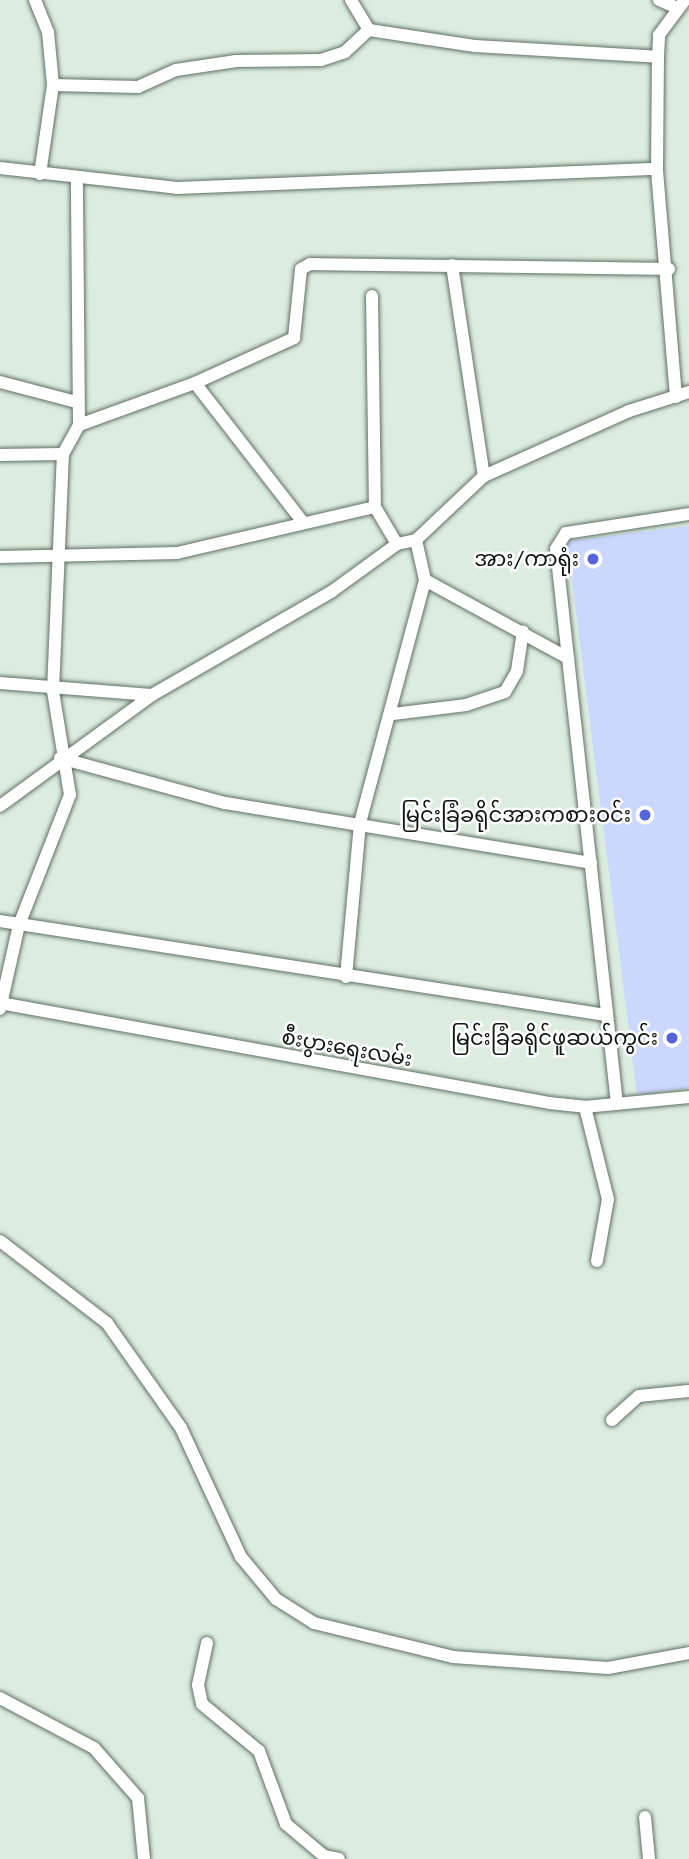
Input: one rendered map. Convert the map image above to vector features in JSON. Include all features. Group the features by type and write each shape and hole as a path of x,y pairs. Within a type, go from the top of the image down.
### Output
{"street":[{"path":"35,0 48,32 53,85 40,174"},
{"path":"351,0 369,30"},
{"path":"0,806 60,758 152,695 331,592 397,544 416,540 484,476 629,411 683,394 657,169 659,35 681,4 659,0"},
{"path":"53,85 138,87 176,70 224,62 321,60 345,52 369,30"},
{"path":"369,30 475,46 658,57"},
{"path":"0,168 77,179 191,188 657,169"},
{"path":"1,1005 19,925 70,795 60,758 53,691 61,556 63,454 79,425 76,402 77,179"},
{"path":"79,425 195,383 294,338 301,269 310,264 668,269"},
{"path":"452,265 484,476"},
{"path":"372,296 375,507 397,544"},
{"path":"0,382 76,402"},
{"path":"195,383 303,523"},
{"path":"0,455 63,454"},
{"path":"0,557 177,553 375,507"},
{"path":"617,1104 568,658 558,538 689,514"},
{"path":"346,977 360,823 393,714 425,580 416,540"},
{"path":"425,580 523,631 568,658"},
{"path":"393,714 466,705 505,692 517,671 523,631"},
{"path":"0,683 53,691 152,695"},
{"path":"60,758 225,803 360,823 591,863"},
{"path":"0,921 346,977 606,1014"},
{"name":"စီးပွားရေးလမ်း","path":"1,1005 585,1107 689,1097"},
{"path":"585,1107 608,1199 597,1261"},
{"path":"0,1241 107,1323 181,1429 241,1557 276,1599 314,1623 453,1657 608,1668 689,1653"},
{"path":"612,1420 639,1396 689,1391"},
{"path":"207,1643 198,1685 202,1704 258,1751 286,1824 324,1856 339,1859"},
{"path":"0,1698 94,1748 138,1798 144,1859"},
{"path":"645,1817 649,1859"}],"shaded area":[{"name":"မြင်းခြံခရိုင်အားကစားဝင်း","path":"689,526 689,1088 637,1095 567,541"}],"place":[{"name":"အား/ကာရုံး","path":"593,559"},
{"name":"မြင်းခြံခရိုင်အားကစားဝင်း","path":"645,815"},
{"name":"မြင်းခြံခရိုင်ဖူဆယ်ကွင်း","path":"672,1038"}]}
